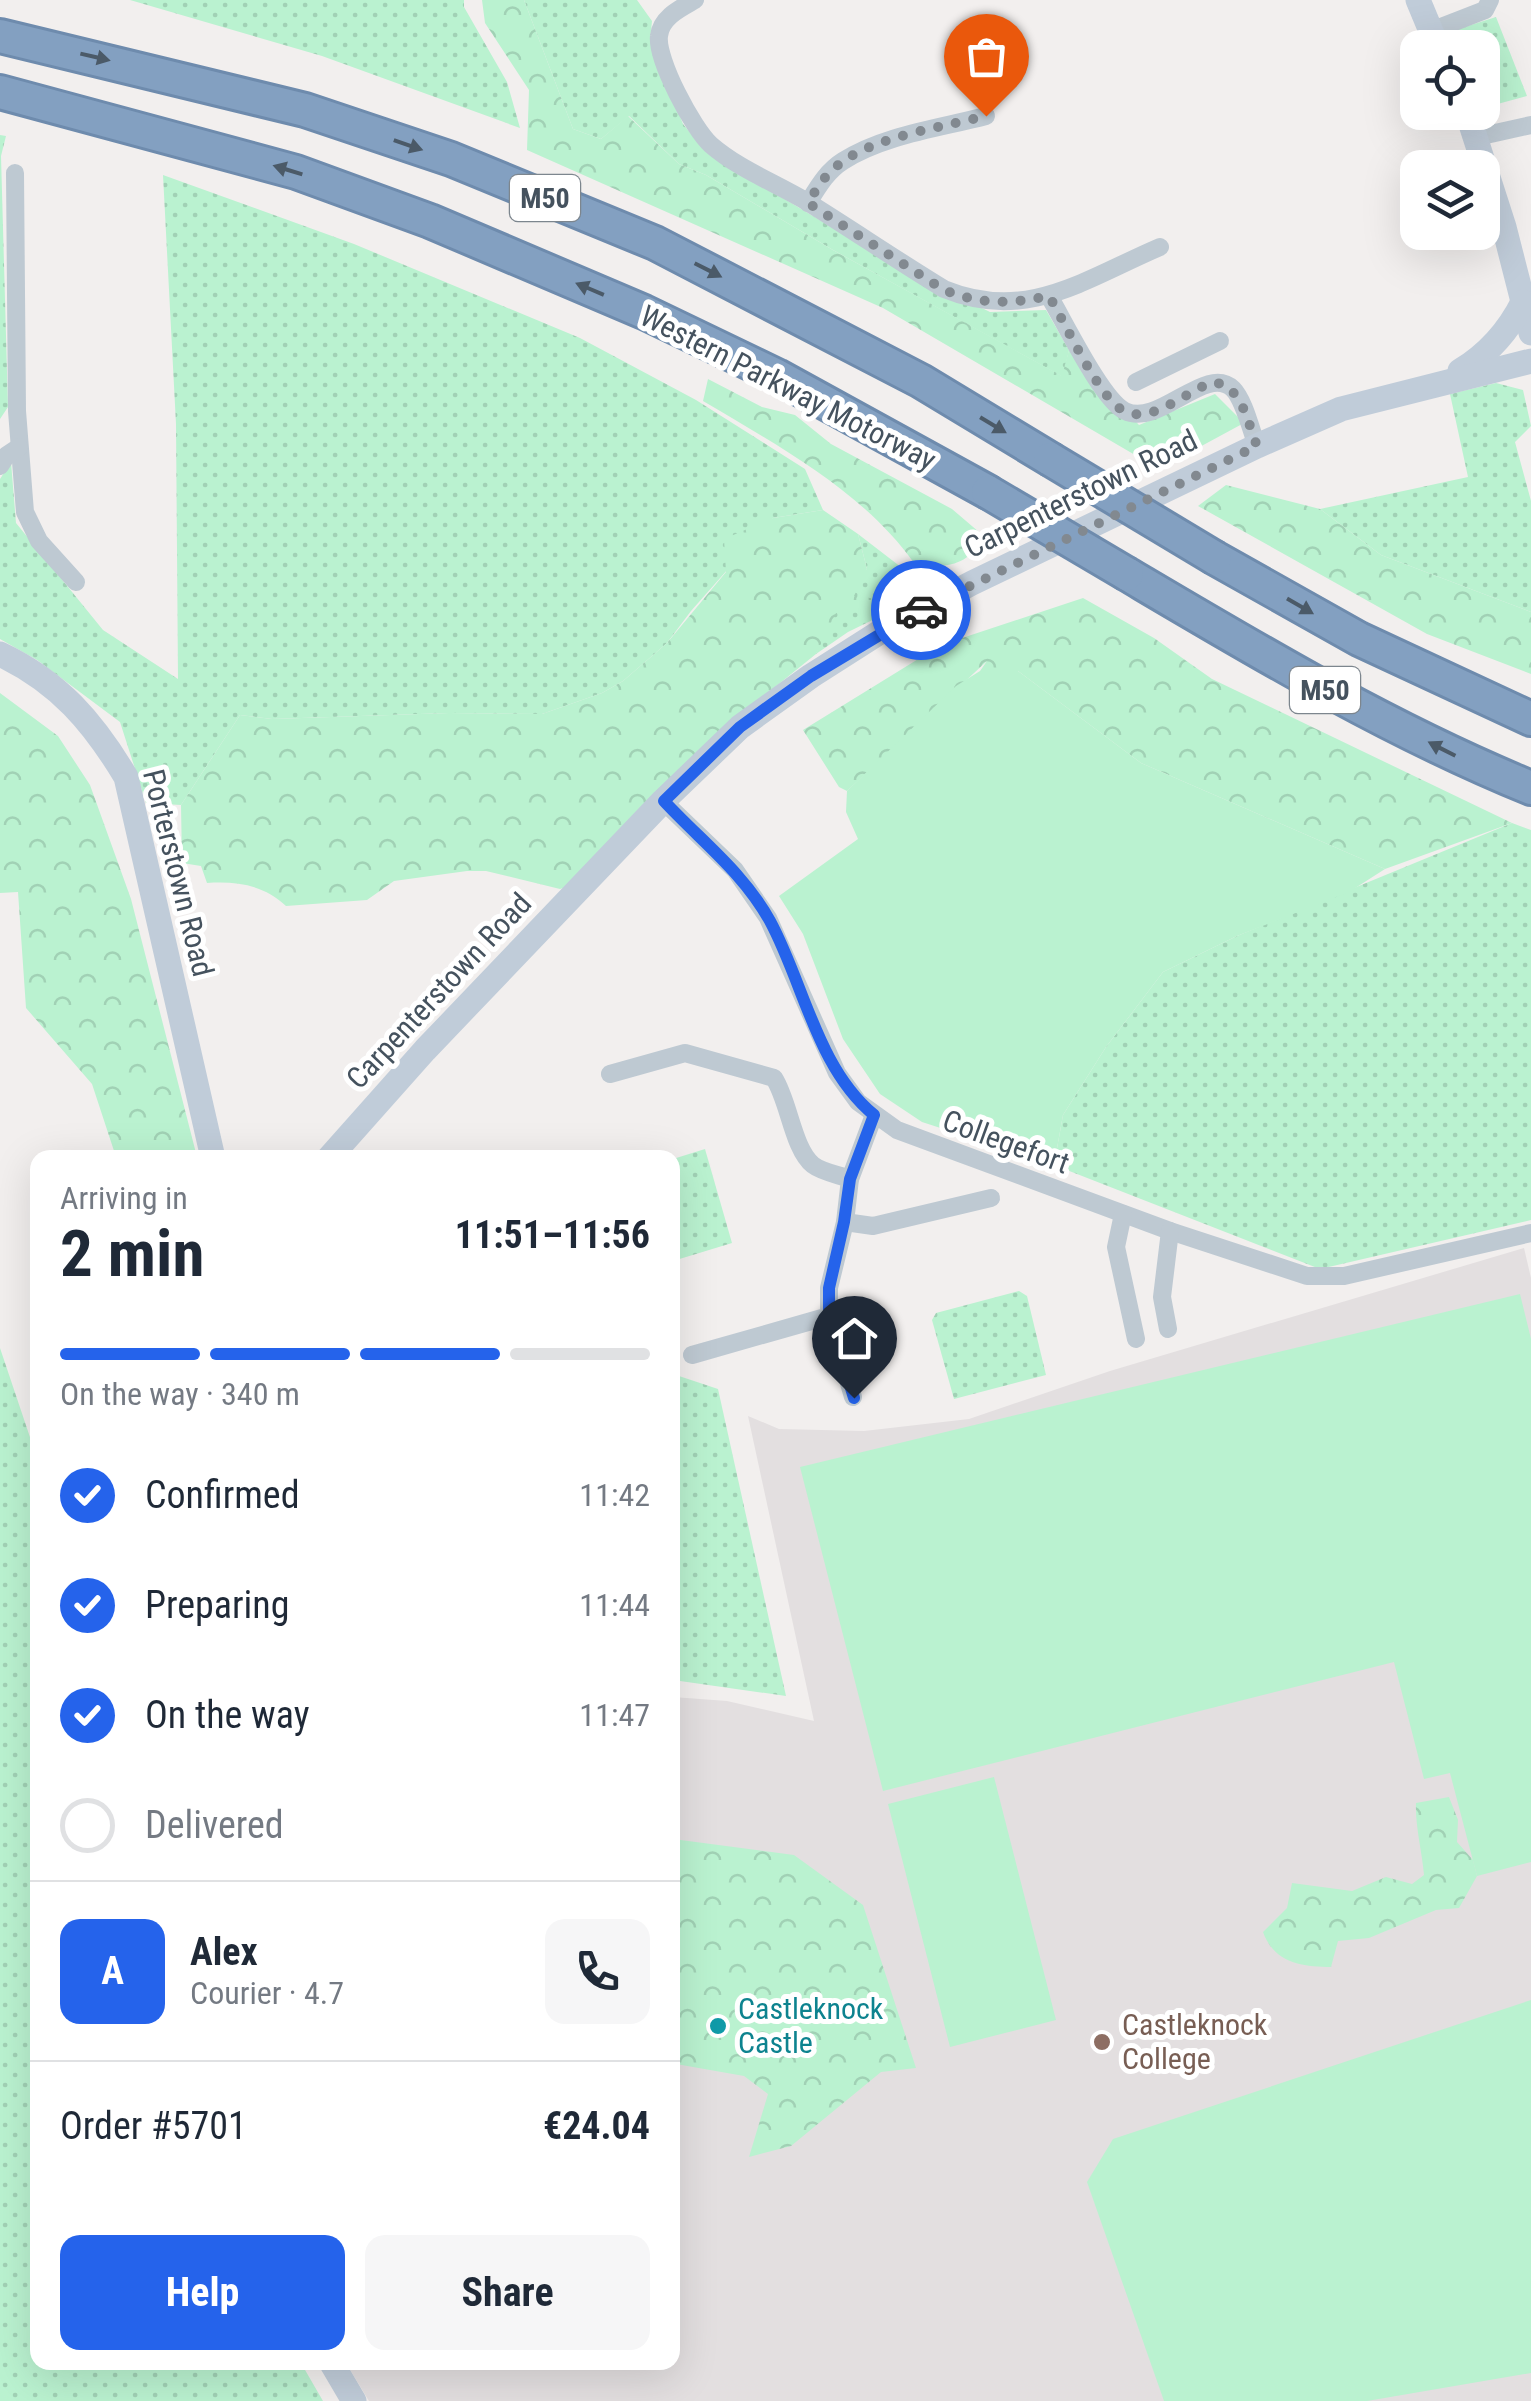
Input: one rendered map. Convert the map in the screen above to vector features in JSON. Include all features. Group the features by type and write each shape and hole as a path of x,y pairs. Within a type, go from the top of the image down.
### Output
{"highway":[{"name":"M50","path":"0,36 305,110 451,159 655,243 921,381 1359,640 1531,719"},
{"name":"Western Parkway Motorway","path":"0,92 296,172 430,222 644,312 744,360 988,492 1322,689 1466,762 1531,788"}],"street":[{"path":"695,0 664,23 659,35 660,48 683,105 707,141 729,160 808,203 944,290 968,300 1010,304 1049,296 1160,247"},
{"path":"1450,30 1485,10 1490,0"},
{"path":"1421,1 1432,30"},
{"path":"808,203 827,174 845,160 912,134 986,116"},
{"path":"1477,137 1531,124"},
{"path":"1474,130 1531,333"},
{"path":"15,173 19,446 25,512 39,541 76,582"},
{"path":"1049,296 1106,392 1122,410 1149,413 1212,382 1234,389 1257,446"},
{"path":"1442,381 1481,358 1514,321 1523,302"},
{"path":"1136,382 1220,341"},
{"path":"1186,358 1200,388"},
{"name":"Carpenterstown Road","path":"336,1150 664,801 740,727 811,676 880,632 972,582 1257,446 1342,409 1531,361"},
{"path":"0,466 19,446"},
{"name":"Porterstown Road","path":"0,654 18,662 69,699 98,732 126,777 212,1150"},
{"name":"Collegefort","path":"664,801 735,870 768,918 837,1073 858,1102 930,1145 1170,1232 1307,1276 1344,1276 1531,1234"},
{"path":"610,1074 685,1053 774,1078 784,1095 800,1147 812,1164 850,1179"},
{"path":"854,1398 829,1316 829,1288 850,1179 874,1115"},
{"name":"Collegefort","path":"844,1222 873,1226 991,1198"},
{"path":"1124,1214 1116,1246 1136,1339"},
{"path":"1168,1329 1162,1297 1170,1232"},
{"path":"692,1355 829,1316"},
{"path":"337,2370 354,2401"}],"shaded area":[{"name":"Castleknock College","path":"1524,1248 1531,1278 1531,2401 369,2401 350,2370 680,2370 680,1698 727,1701 814,1721 748,1416 779,1429 864,1431 969,1419 1110,1371"}],"green space":[{"path":"130,0 464,0 464,7 507,82 520,128 322,56"},
{"path":"482,0 524,0 573,129 601,139 628,116 679,164 706,175 1062,376 1069,350 1139,425 1215,394 1244,423 1159,469 883,308 527,150 529,90 485,23"},
{"path":"524,0 637,0 652,21 650,41 683,124 706,152 893,264 990,312 1046,310 1069,350 1063,377 706,175 679,164 629,116 601,139 573,129"},
{"path":"1496,17 1527,96 1500,103 1500,30 1455,30"},
{"path":"0,135 6,136 1,156 8,407 0,419"},
{"path":"163,175 354,244 580,338 696,400 805,469 823,510 773,518 667,643 623,681 602,693 542,714 272,719 240,715 181,805 146,803 120,722 37,660 0,639 0,479 11,462 16,523 103,630 178,679 176,424"},
{"path":"708,379 762,407 795,415 831,444 952,509 986,538 971,554 955,563 914,563 893,537 844,492 703,401"},
{"path":"1496,383 1523,390 1531,426 1515,442 1531,501 1531,612 1381,555 1320,509 1468,477 1450,394"},
{"path":"1226,485 1320,509 1381,555 1531,612 1531,674 1427,634 1198,506"},
{"path":"823,510 858,534 867,569 854,596 893,601 836,613 816,654 733,721 566,887 560,889 486,871 467,871 394,881 367,900 286,906 269,893 249,886 207,883 201,866 182,863 181,805 240,715 272,719 542,714 602,693 623,681 667,643 726,572 724,539 773,518"},
{"path":"858,534 910,574 914,584 895,609 848,632 816,654 832,608 867,569"},
{"path":"1083,598 1154,638 1212,679 1512,823 1385,869 1141,763 1018,671 980,671 987,661 847,791 839,787 803,730 941,645"},
{"path":"980,671 1018,671 1141,763 1385,869 1349,892 1237,936 1163,972 1106,1047 1063,1115 1054,1165 922,1122 880,1094 843,1039 803,934 779,896 858,839 846,812 847,791 956,686"},
{"path":"0,693 58,736 90,785 131,899 195,1150 114,1150 92,1084 26,1008 18,892 0,893"},
{"path":"1512,823 1531,830 1531,1220 1320,1269 1054,1165 1063,1115 1106,1047 1163,972 1237,936"},
{"path":"705,1149 732,1243 680,1259 680,1157"},
{"path":"1019,1291 1027,1296 1046,1375 954,1399 932,1320 936,1313"},
{"path":"1520,1294 1531,1339 1531,1862 1477,1876 1450,1773 1424,1779 1394,1662 883,1791 800,1467"},
{"path":"0,1348 30,1437 30,2370 305,2370 323,2401 0,2401"},
{"path":"680,1376 718,1389 786,1696 680,1681"},
{"path":"994,1777 1056,2020 950,2047 888,1804"},
{"path":"1449,1797 1458,1820 1457,1842 1473,1860 1477,1876 1459,1908 1436,1910 1369,1938 1338,1941 1331,1967 1300,1964 1274,1951 1263,1932 1287,1908 1292,1883 1352,1891 1386,1877 1412,1884 1424,1875 1416,1803"},
{"path":"680,1840 794,1855 863,1905 916,2068 881,2072 791,2146 749,2157 768,2094 744,2076 680,2065"},
{"path":"1531,2000 1531,2373 1367,2401 1164,2401 1087,2182 1113,2139"}],"way so far":[{"path":"921,610 1257,446 1234,389 1223,383 1212,382 1149,413 1122,410 1092,370 1049,296 1010,304 968,300 944,290 808,203 827,174 845,160 912,134 986,116"}],"place":[{"name":"Castleknock Castle","path":"718,2026"},
{"name":"Castleknock College","path":"1102,2042"}],"route":[{"path":"854,1398 829,1316 829,1288 850,1179 874,1115 858,1102 837,1073 768,918 735,870 664,801 740,727 811,676 921,610"}]}
